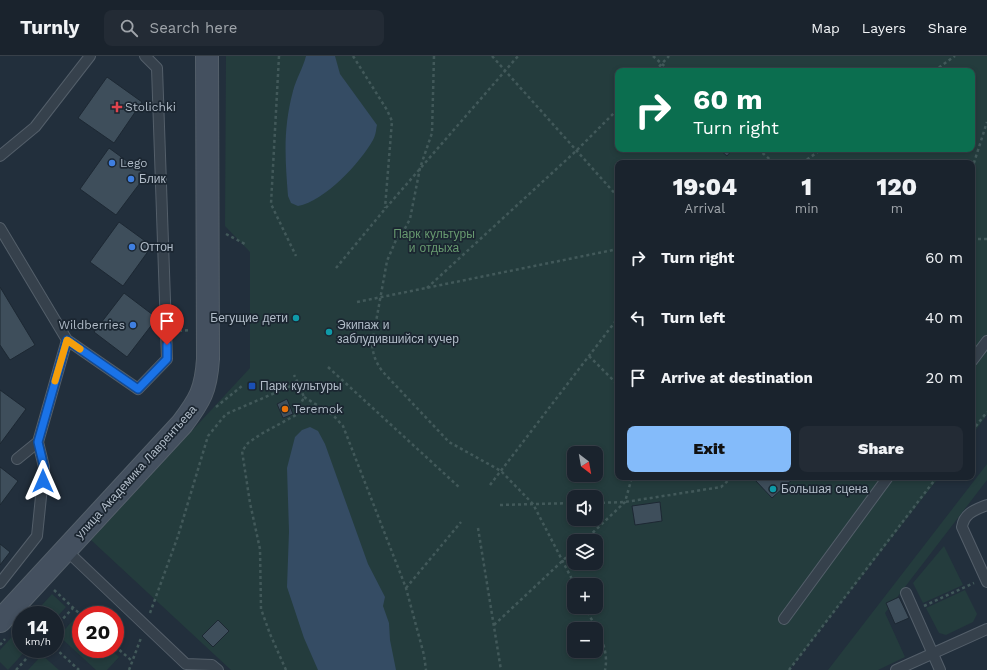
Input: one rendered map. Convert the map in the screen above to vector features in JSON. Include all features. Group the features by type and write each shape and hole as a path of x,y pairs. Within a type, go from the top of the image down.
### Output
{"street":[{"name":"улица Академика Лаврентьева","path":"0,621 182,424 200,401 207,380 207,56"}],"lane":[{"path":"0,156 35,127 90,56"},
{"path":"0,228 67,340 138,389 167,359 156,68 145,56"},
{"path":"0,583 37,536 44,467 38,442 67,340"},
{"path":"975,357 987,341"},
{"path":"17,459 38,442"},
{"path":"784,619 885,481"},
{"path":"986,580 962,527 962,520 968,513 983,506 987,499"},
{"path":"66,550 186,664 212,665 218,670"},
{"path":"906,593 940,670"},
{"path":"896,670 909,667 933,653 987,629"}],"path":[{"path":"279,56 271,204 296,256"},
{"path":"352,56 387,110 392,121 385,209"},
{"path":"434,56 432,133 420,168 410,220 390,252 372,344 378,366 448,442 501,471 533,504 571,578"},
{"path":"492,56 615,193"},
{"path":"336,268 420,168 518,56"},
{"path":"653,56 667,68"},
{"path":"658,68 669,56"},
{"path":"938,68 955,56"},
{"path":"427,288 576,151 615,112"},
{"path":"975,160 987,122"},
{"path":"761,152 771,160"},
{"path":"806,160 818,152"},
{"path":"975,239 987,239"},
{"path":"357,302 615,250"},
{"path":"490,485 615,322"},
{"path":"589,356 615,382"},
{"path":"328,367 460,488"},
{"path":"294,375 304,397 333,415 343,426 406,588 424,655 426,670"},
{"path":"129,670 178,536 208,436 226,414 298,383"},
{"path":"286,670 261,609 260,549 250,503 242,451 248,443 261,434 296,415 304,397"},
{"path":"975,427 987,412"},
{"path":"591,534 625,502 631,480"},
{"path":"603,503 625,502 721,487 729,480"},
{"path":"789,670 935,480"},
{"path":"500,505 567,504"},
{"path":"406,588 461,522"},
{"path":"478,528 501,670"},
{"path":"494,626 567,557"},
{"path":"914,611 986,580"},
{"path":"53,588 72,607"},
{"path":"64,618 72,609"},
{"path":"588,614 604,646 606,661 605,670"},
{"path":"124,654 132,662"},
{"path":"64,656 79,670"},
{"path":"16,670 27,658"}],"green space":[{"name":"Парк культуры и отдыха","path":"226,56 987,56 987,415 975,431 975,160 615,160 615,480 937,480 789,670 231,670 91,540 250,368 250,252 225,226"},
{"path":"987,464 987,480 885,613 905,657 878,670 828,670 975,480"},
{"path":"944,546 963,585 923,603 913,583"},
{"path":"965,590 977,614 973,622 946,635 939,633 926,608"},
{"path":"52,594 66,607 64,609 64,606 41,606"},
{"path":"72,621 72,648 64,641 64,630"},
{"path":"12,637 12,658 19,658 8,670 0,662 0,650"},
{"path":"39,658 45,658 59,670 28,670"},
{"path":"83,658 118,658 107,670 96,670"}],"water":[{"path":"306,56 335,56 340,74 377,125 373,140 351,170 319,197 298,206 291,203 288,196 286,131 293,91"},
{"path":"310,427 318,431 325,444 368,564 385,597 383,606 389,623 390,640 396,670 318,670 304,638 287,587 289,531 287,468 295,437 302,430"}],"building":[{"path":"107,77 142,102 114,143 78,118"},
{"path":"109,148 146,175 116,215 80,189"},
{"path":"722,152 730,152 727,156"},
{"path":"119,222 152,246 123,286 90,262"},
{"path":"0,287 35,345 10,360 0,345"},
{"path":"124,293 157,318 127,357 94,332"},
{"path":"0,390 26,409 0,444"},
{"name":"Teremok","path":"287,399 293,414 283,418 277,404"},
{"path":"0,467 18,481 0,505"},
{"name":"Большая сцена","path":"755,480 792,480 772,498"},
{"path":"660,502 662,521 635,525 632,506"},
{"path":"0,544 10,552 0,565"},
{"path":"899,597 909,618 895,624 886,603"},
{"path":"218,620 229,631 213,647 202,636"}],"slow traffic":[{"path":"55,381 67,340 80,349"}],"place":[{"name":"Stolichki","path":"117,107"},
{"name":"Lego","path":"112,163"},
{"name":"Блик","path":"131,179"},
{"name":"Оттон","path":"132,247"},
{"name":"Бегущие дети","path":"296,318"},
{"name":"Wildberries","path":"133,325"},
{"name":"Экипаж и заблудившийся кучер","path":"329,332"},
{"name":"Парк культуры","path":"252,386"},
{"name":"Teremok","path":"285,409"},
{"name":"Большая сцена","path":"773,489"}],"route":[{"path":"43,481 44,467 38,442 67,340 138,389 167,359 167,345"}]}
